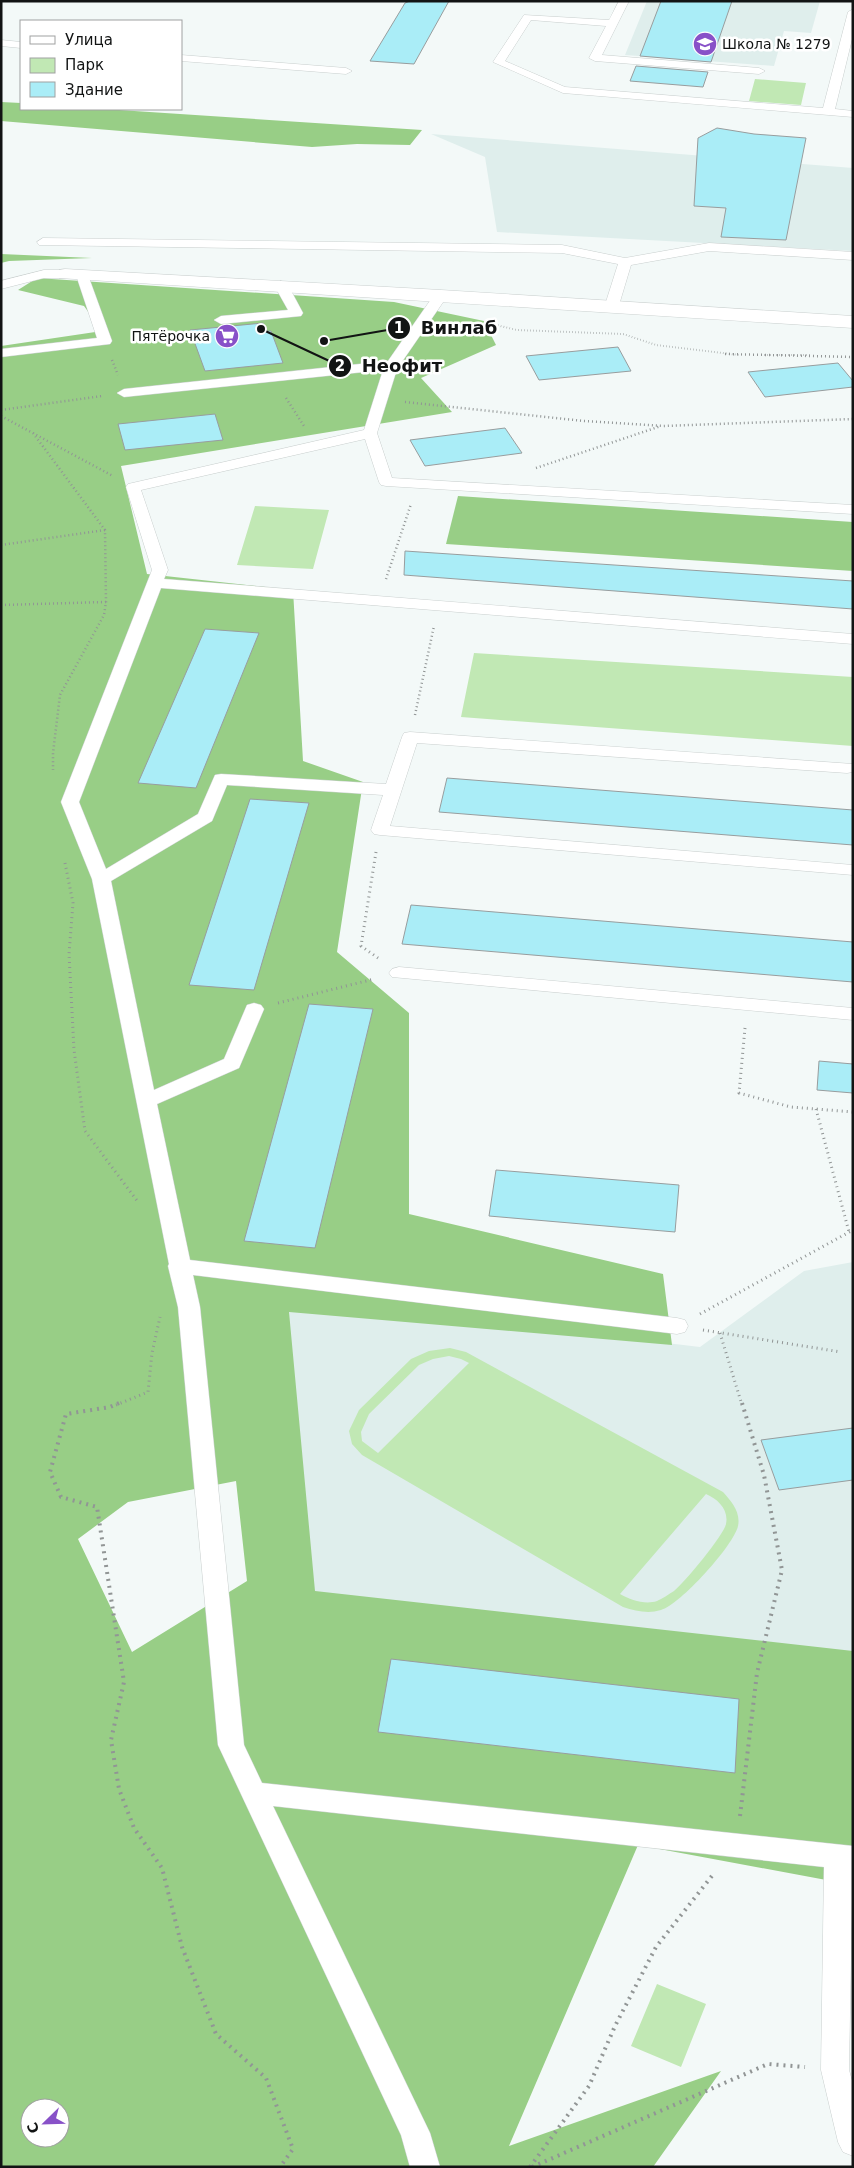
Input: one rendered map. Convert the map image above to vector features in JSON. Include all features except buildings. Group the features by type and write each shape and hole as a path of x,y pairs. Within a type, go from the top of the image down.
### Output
{"street":[{"path":"74,274 612,305 853,322"}],"lane":[{"path":"624,1 595,58 759,71"},
{"path":"828,112 853,12"},
{"path":"613,23 528,17 499,62 563,90 853,114"},
{"path":"1,43 20,45"},
{"path":"182,58 346,71"},
{"path":"44,242 562,249 625,262 709,247 853,256"},
{"path":"612,305 625,262"},
{"path":"1,285 44,274 74,274 105,341 1,353"},
{"path":"221,320 296,313 281,285"},
{"path":"441,295 392,365 370,433 386,482 853,510"},
{"path":"124,393 392,365"},
{"path":"370,433 133,487 160,570 70,802 101,879 189,1307 231,1744 415,2133 425,2167"},
{"path":"155,583 853,639"},
{"path":"847,768 410,737 380,830 853,870"},
{"path":"101,879 206,817 221,779 393,790"},
{"path":"399,973 853,1014"},
{"path":"146,1101 232,1063 254,1009"},
{"path":"180,1266 678,1326"},
{"path":"254,1793 846,1857 835,2070 853,2142"}],"path":[{"path":"491,323 517,330 623,334 656,345 723,354 853,357"},
{"path":"1,410 124,393 105,341"},
{"path":"272,377 317,445"},
{"path":"380,400 584,421 663,426 853,419"},
{"path":"1,416 133,487"},
{"path":"534,469 663,426"},
{"path":"33,433 105,530 106,602 104,615 60,695 53,753 53,772"},
{"path":"379,601 417,484"},
{"path":"1,545 105,530"},
{"path":"1,605 106,602"},
{"path":"410,737 438,606"},
{"path":"380,830 361,946 399,973"},
{"path":"64,857 73,903 69,954 74,1050 85,1131 141,1206"},
{"path":"254,1009 399,973"},
{"path":"747,1004 739,1094 791,1107 853,1112"},
{"path":"678,1326 851,1231 816,1109"},
{"path":"160,1315 152,1353 148,1392 110,1407 66,1414 50,1472 61,1497 97,1507 124,1682 111,1740 119,1789 134,1828 162,1868 182,1947 216,2034 266,2078 292,2149 280,2167"},
{"path":"678,1326 841,1352"},
{"path":"531,2167 589,2086 615,2026 656,1947 736,1845 757,1673 782,1570 764,1475 720,1333"},
{"path":"531,2167 768,2064 835,2070"}],"shaded area":[{"name":"Школа № 1279","path":"647,1 820,1 811,33 784,31 774,66 625,55"},
{"path":"431,134 853,168 853,251 497,232 485,157"},
{"path":"853,1262 853,1686 297,1608 264,1295 700,1347 804,1271"}],"green space":[{"path":"755,79 806,83 801,105 749,101"},
{"path":"1,102 20,103 20,110 119,110 422,130 410,145 357,144 312,147 1,121"},
{"path":"1,254 92,258 9,261 1,263"},
{"path":"37,278 394,302 484,321 496,345 421,378 452,412 121,466 147,574 293,590 303,761 363,782 337,952 409,1013 409,1214 663,1274 672,1345 289,1312 315,1591 853,1651 853,1885 638,1845 509,2146 721,2071 653,2167 1,2167 1,346 102,331 84,306 18,290","holes":["236,1481 247,1581 132,1652 78,1539 128,1502"]},
{"path":"458,496 853,522 853,571 446,544"},
{"path":"255,506 329,510 313,569 237,565"},
{"path":"474,653 853,677 853,746 461,717"},
{"path":"450,1348 466,1352 723,1492 735,1507 738,1516 738,1526 734,1535 717,1560 693,1586 670,1606 651,1612 637,1611 623,1607 362,1455 352,1444 349,1431 359,1410 411,1359 429,1351","holes":["449,1356 469,1363 378,1453 362,1441 361,1432 369,1414 419,1365 433,1359","706,1494 722,1506 726,1514 726,1524 724,1530 694,1569 674,1591 657,1601 638,1601 620,1594"]},
{"path":"657,1984 706,2004 681,2067 631,2046"}],"place":[{"name":"Школа № 1279","path":"705,44"},
{"name":"Неофит","path":"261,329"},
{"name":"Пятёрочка","path":"227,336"},
{"name":"Винлаб","path":"324,341"}]}
